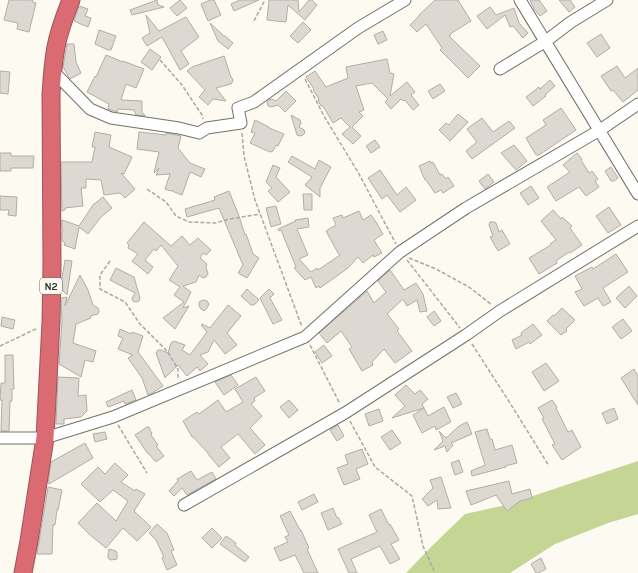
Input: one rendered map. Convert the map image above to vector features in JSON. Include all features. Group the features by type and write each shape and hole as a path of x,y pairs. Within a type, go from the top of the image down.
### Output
{"highway":[{"name":"N2","path":"23,573 45,438 51,322 52,70 63,21 71,0"}],"street":[{"path":"52,70 90,110 111,118 199,132 207,128 241,123 238,108 254,102 358,28 406,0"},
{"path":"520,0 638,194"},
{"path":"500,69 546,41 572,22 607,0"},
{"path":"0,438 45,438 113,417 305,337 401,254 466,208 600,130 638,104"},
{"path":"184,505 345,413 466,335 500,311 638,226"}],"path":[{"path":"254,21 265,0"},
{"path":"160,60 182,85 202,115 207,128"},
{"path":"300,69 324,116 359,174 401,254 466,335 510,402 549,466"},
{"path":"241,123 244,156 255,200 305,337 375,467 412,496 423,546 435,573"},
{"path":"147,189 166,202 176,216 189,222 215,223 260,214"},
{"path":"401,254 436,269 469,287 500,311"},
{"path":"110,261 100,275 100,289 125,302 140,324 167,351 178,369 177,390"},
{"path":"0,346 51,322"},
{"path":"113,417 147,473"}],"green space":[{"path":"638,461 638,514 608,523 555,544 510,573 406,573 465,514 506,505"}],"building":[{"path":"9,0 33,0 32,2 36,3 29,32 17,29 18,23 4,20"},
{"path":"157,0 158,5 164,7 132,15 130,10"},
{"path":"180,0 187,8 177,16 170,8"},
{"path":"214,0 221,15 208,21 201,4"},
{"path":"240,0 259,0 234,11 231,4"},
{"path":"269,0 298,0 299,12 309,0 312,0 317,5 305,20 288,5 286,22 267,20"},
{"path":"435,0 458,0 471,21 449,36 480,66 468,78 440,50 442,48 426,24 417,32 410,25"},
{"path":"530,0 539,0 547,11 540,16 534,9"},
{"path":"559,0 570,0 575,7 569,12"},
{"path":"79,6 88,9 85,16 91,18 88,27 74,21"},
{"path":"490,7 496,15 514,8 519,23 528,33 523,38 513,26 510,27 505,15 487,29 477,16"},
{"path":"146,15 159,31 186,17 199,37 181,51 189,64 180,70 162,37 147,46 142,38 150,33"},
{"path":"303,22 311,30 298,43 290,36"},
{"path":"210,23 233,43 228,49 218,41"},
{"path":"99,30 116,36 111,50 95,44"},
{"path":"383,31 387,40 378,44 374,35"},
{"path":"601,34 610,48 597,57 587,43"},
{"path":"67,44 74,44 76,62 81,73 70,79 63,67"},
{"path":"150,49 161,57 152,70 141,62"},
{"path":"106,55 144,69 136,88 126,84 121,100 142,101 142,113 145,116 136,115 134,110 118,109 117,112 108,109 109,104 87,92"},
{"path":"224,56 233,81 231,84 216,88 226,101 213,99 208,105 199,97 205,90 187,71 192,67"},
{"path":"387,59 390,73 394,74 390,96 407,82 415,92 411,95 419,105 413,110 405,100 403,101 401,99 391,109 385,102 388,99 372,83 356,86 364,110 359,112 363,116 352,127 361,136 353,144 342,134 350,127 341,118 333,123 323,106 321,106 318,100 319,99 313,90 314,89 306,77 315,71 326,87 348,78 346,67"},
{"path":"617,66 625,78 638,68 638,90 623,102 613,90 611,91 601,76"},
{"path":"0,71 10,72 8,94 0,93"},
{"path":"550,80 555,86 545,95 546,96 533,106 526,97 539,87 540,89"},
{"path":"440,84 445,91 433,99 428,91"},
{"path":"286,91 296,101 285,112 278,105 271,107 268,106 268,100 272,99 276,101"},
{"path":"561,108 576,130 539,155 536,155 526,138 546,125 543,120"},
{"path":"458,114 468,122 450,141 439,130 446,123 449,125"},
{"path":"291,115 300,120 301,123 299,127 304,130 305,133 303,135 297,135"},
{"path":"482,118 493,132 509,121 515,128 472,159 466,151 477,142 467,129"},
{"path":"255,120 284,134 278,146 276,145 273,151 270,152 250,143 255,133 251,132"},
{"path":"95,132 111,135 109,147 132,157 124,174 121,173 135,189 125,198 120,193 104,195 101,180 86,179 86,188 81,188 83,206 65,208 65,210 62,211 61,162 92,162 95,147 92,147"},
{"path":"139,132 166,135 166,133 181,136 178,148 190,163 205,169 201,177 190,172 182,195 172,190 165,189 170,174 156,175 159,168 154,173 159,152 137,149"},
{"path":"375,140 380,147 371,153 366,146"},
{"path":"514,145 527,161 516,170 501,153"},
{"path":"0,153 11,153 11,156 34,156 33,168 11,168 11,171 0,171"},
{"path":"577,153 582,159 581,160 589,173 592,171 598,179 595,181 599,187 586,196 579,187 556,201 547,187 570,172 563,165"},
{"path":"292,156 315,169 319,160 331,167 320,188 320,197 305,185 312,177 288,162"},
{"path":"430,161 431,163 433,162 440,175 442,174 446,179 448,177 454,186 443,193 441,190 435,193 425,180 419,166"},
{"path":"273,165 280,168 276,177 290,192 278,202 268,191 272,188 266,182"},
{"path":"611,167 618,178 614,181 611,181 605,171"},
{"path":"380,170 397,195 406,187 416,200 400,212 387,195 382,199 368,178"},
{"path":"488,174 494,182 485,189 479,181"},
{"path":"531,186 539,198 528,205 520,193"},
{"path":"229,191 253,254 259,258 247,278 238,273 243,265 219,208 187,217 185,209 215,200 214,197"},
{"path":"303,194 312,194 312,210 304,210"},
{"path":"0,196 17,197 16,216 8,215 9,210 0,210"},
{"path":"103,197 112,208 101,217 88,234 79,227 75,249 64,245 65,243 62,241 62,220 79,226 93,205"},
{"path":"276,206 281,224 271,227 266,208"},
{"path":"609,207 621,225 608,233 596,216"},
{"path":"553,210 561,219 562,217 572,226 570,228 582,245 570,253 569,252 556,261 557,263 539,274 529,258 551,245 550,244 556,240 541,221"},
{"path":"359,211 363,220 371,215 383,234 374,240 382,253 374,257 373,255 363,263 358,257 348,268 320,288 319,286 316,288 311,277 305,280 294,268 296,267 281,230 279,231 278,229 296,221 295,220 308,218 309,227 297,229 308,255 299,259 311,272 317,268 318,270 340,255 326,231 336,225 333,218 342,215 343,218"},
{"path":"144,222 171,246 182,236 190,245 198,238 211,250 206,255 203,253 200,258 207,264 206,267 208,274 206,277 203,278 199,275 196,282 183,286 191,292 183,308 189,306 175,329 163,318 184,302 174,295 180,287 169,280 178,266 161,245 156,251 154,249 145,260 153,267 148,274 132,261 138,254 128,248 129,245 127,243"},
{"path":"490,222 496,223 499,232 502,230 510,244 498,251 490,237 493,236 489,225"},
{"path":"616,254 628,272 603,288 611,302 603,306 598,298 584,306 575,292 582,289 575,276 592,267 593,269"},
{"path":"65,260 72,261 67,295 62,290"},
{"path":"116,268 134,277 140,298 139,301 133,301 132,298 135,293 110,280"},
{"path":"390,270 404,290 416,283 423,294 427,311 420,312 417,300 407,306 403,299 387,314 399,329 397,331 412,351 395,363 384,349 372,362 373,365 362,371 349,349 352,347 341,331 327,343 319,333 367,291 374,303 386,292 378,281"},
{"path":"80,275 88,290 93,305 98,308 99,311 98,314 90,316 91,318 76,324 73,343 96,351 93,362 85,360 81,377 59,364 62,322 61,298 67,297 65,306"},
{"path":"629,286 637,296 625,308 616,298"},
{"path":"247,289 259,300 254,305 251,305 241,296"},
{"path":"269,289 274,294 270,298 282,320 273,324 260,298"},
{"path":"203,300 207,301 209,304 204,311 199,306 199,302"},
{"path":"228,305 241,316 227,333 237,345 225,354 214,340 208,352 200,355 208,364 200,371 197,367 187,376 178,365 165,378 156,353 158,350 168,353 171,343 174,341 185,345 182,350 190,355 207,332 201,325 202,324 210,328"},
{"path":"562,308 575,320 566,329 567,331 561,335 547,321"},
{"path":"434,311 441,321 434,326 427,317"},
{"path":"2,317 15,320 13,329 1,326"},
{"path":"623,319 632,331 621,339 612,327"},
{"path":"533,324 542,335 530,344 529,342 516,349 512,340 522,335 521,333"},
{"path":"120,329 131,334 132,332 143,336 138,352 163,386 148,395 142,378 128,358 133,355 118,349 123,338 118,336"},
{"path":"324,345 332,356 322,363 315,352"},
{"path":"5,355 13,355 14,389 12,389 12,401 10,401 9,431 1,431 2,400 0,400 1,383 5,383"},
{"path":"546,363 559,381 544,391 532,372"},
{"path":"634,369 638,376 638,405 621,378"},
{"path":"231,375 238,385 224,395 215,382"},
{"path":"58,377 79,378 78,396 86,395 87,411 81,417 64,419 64,424 56,424"},
{"path":"256,377 265,391 254,398 255,401 251,404 262,416 250,428 265,445 255,454 238,434 221,447 230,458 219,467 192,437 183,421 197,412 199,414 218,400 226,412 243,402 235,389"},
{"path":"406,385 415,394 420,390 428,399 422,404 424,408 392,418 405,406 395,395"},
{"path":"132,390 136,400 125,404 124,401 108,407 106,402"},
{"path":"456,393 462,404 453,408 447,397"},
{"path":"289,400 298,410 289,418 280,407"},
{"path":"552,400 557,407 556,408 568,432 572,430 581,447 562,460 552,445 555,444 538,408"},
{"path":"444,407 451,422 436,430 435,426 422,433 413,415 424,408 428,416"},
{"path":"614,408 618,419 607,424 602,413"},
{"path":"379,409 383,421 369,426 365,414"},
{"path":"467,422 472,434 451,443 453,445 447,452 445,446 434,450 443,441 439,431 446,438 459,426"},
{"path":"338,425 344,436 337,441 330,430"},
{"path":"149,427 152,434 151,435 158,445 156,446 164,456 156,462 148,454 135,435"},
{"path":"487,429 495,450 512,445 517,463 472,476 471,471 485,465 475,432"},
{"path":"392,430 401,443 390,450 381,437"},
{"path":"105,432 107,439 95,442 93,434"},
{"path":"85,443 93,458 49,484 51,462"},
{"path":"362,449 368,464 356,469 360,479 344,485 337,468 348,464 345,455"},
{"path":"459,460 463,472 455,475 451,463"},
{"path":"115,463 128,475 121,482 135,491 136,489 145,494 134,511 151,527 137,541 123,528 106,548 78,523 97,503 116,521 128,501 113,490 100,502 81,484 98,467 105,474"},
{"path":"191,471 197,480 212,472 216,479 187,495 182,488 174,496 169,491 178,481 177,479"},
{"path":"441,477 451,508 438,509 437,500 428,506 422,499 433,488 430,480"},
{"path":"509,481 512,494 530,489 532,498 520,501 507,511 496,495 471,505 466,491"},
{"path":"48,487 62,490 55,525 53,525 52,554 37,554"},
{"path":"314,494 318,502 302,510 298,502"},
{"path":"333,508 337,518 338,517 342,524 328,530 321,513"},
{"path":"381,509 399,540 391,544 400,559 390,564 380,546 351,559 357,573 349,573 338,549 377,532 369,515"},
{"path":"290,511 301,530 309,548 307,549 318,573 304,573 295,555 280,561 274,548 288,542 285,537 289,535 280,516"},
{"path":"157,524 167,533 174,550 171,551 177,565 167,570 162,558 164,557 156,540 149,533"},
{"path":"212,528 222,538 212,548 202,538"},
{"path":"226,536 236,543 235,545 249,557 245,562 220,544"},
{"path":"109,549 116,551 117,559 111,560 108,558"},
{"path":"541,558 546,569 536,573 531,564"}]}
